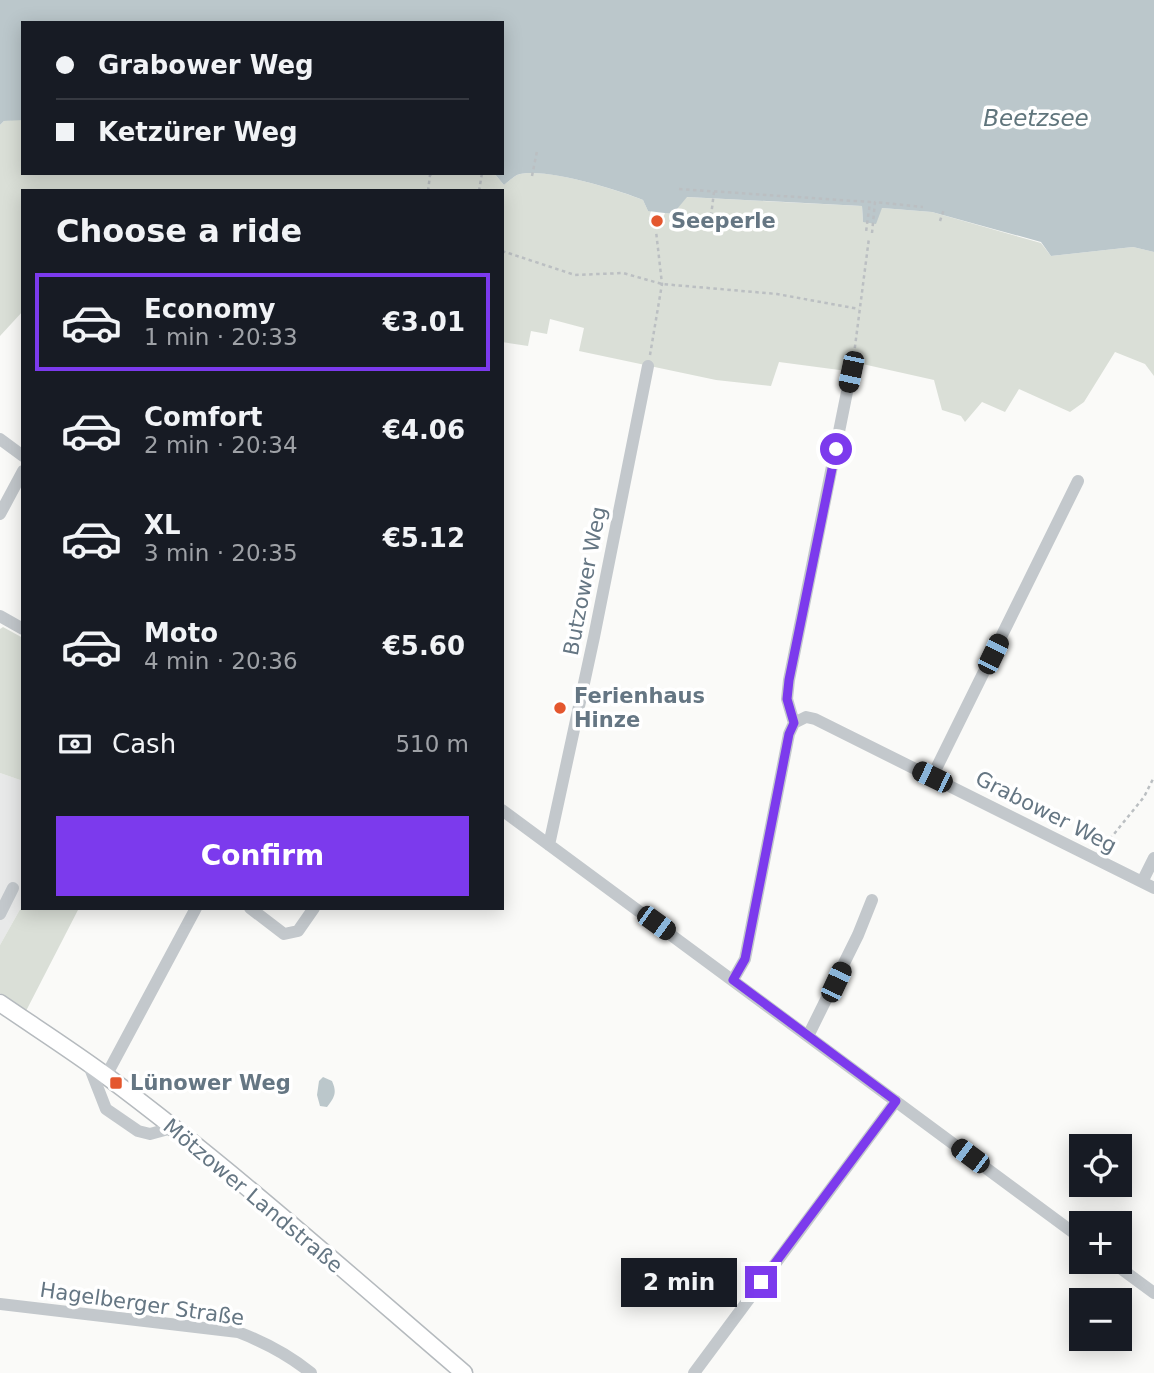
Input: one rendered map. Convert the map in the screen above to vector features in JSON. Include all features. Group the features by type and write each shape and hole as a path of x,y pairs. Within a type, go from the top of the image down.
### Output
{"main road":[{"name":"Mötzower Landstraße","path":"0,1003 106,1076 172,1128 272,1208 464,1373"}],"street":[{"name":"Butzower Weg","path":"549,845 648,366"},
{"path":"733,980 745,959 789,734 794,723 787,699 789,680 851,372"},
{"path":"0,439 21,455"},
{"path":"0,514 21,475"},
{"path":"932,777 1078,481"},
{"path":"0,616 21,628"},
{"name":"Grabower Weg","path":"794,723 806,717 815,719 1148,885 1154,858"},
{"path":"504,811 1069,1229"},
{"path":"0,914 13,888"},
{"path":"808,1036 858,936 872,900"},
{"path":"106,1076 194,910"},
{"path":"253,910 285,934 298,931 313,910"},
{"path":"88,1063 107,1109 138,1131 150,1134 172,1128"},
{"path":"694,1373 896,1101"},
{"path":"1128,1274 1154,1293"},
{"name":"Hagelberger Straße","path":"0,1304 238,1332 260,1341 311,1373"}],"path":[{"path":"532,176 537,151"},
{"path":"679,189 870,201 866,232"},
{"path":"711,216 713,191"},
{"path":"872,233 876,202 923,207"},
{"path":"940,221 944,209"},
{"path":"648,366 662,284 656,231"},
{"path":"851,372 869,238"},
{"path":"504,251 575,275 623,273 662,284 777,294 859,309"},
{"path":"1096,859 1144,797 1154,776"}],"shaded area":[{"path":"21,119 21,175 496,175 504,185 517,175 529,173 561,176 599,185 643,200 648,211 651,211 649,218 656,225 661,223 665,213 673,214 686,197 862,206 863,222 882,208 932,212 1041,243 1051,256 1133,247 1154,252 1154,376 1145,364 1115,352 1084,402 1070,412 1019,389 1005,412 982,402 965,422 961,416 942,410 934,380 858,363 847,371 779,362 771,386 716,380 579,351 584,328 550,319 547,334 531,331 528,346 504,342 504,189 21,189 21,313 0,336 0,125 4,121"},
{"path":"3,627 21,637 21,780 0,773 0,629"},
{"path":"0,773 21,780 21,908 0,945"},
{"path":"21,908 21,910 78,910 26,1011 0,993 0,945"}],"water":[{"name":"Beetzsee","path":"0,0 1154,0 1154,252 1133,247 1051,256 1041,242 932,212 882,208 876,224 863,222 862,206 687,197 673,214 648,211 643,200 561,176 528,173 517,175 504,185 496,175 504,175 504,21 21,21 21,120 4,121 0,125"},
{"path":"323,1077 332,1081 335,1091 327,1107 320,1106 317,1095 319,1081"}],"place":[{"name":"Seeperle","path":"657,221"},
{"name":"Ferienhaus Hinze","path":"560,708"},
{"name":"Lünower Weg","path":"116,1083"}],"route":[{"path":"761,1282 896,1101 733,980 745,959 789,734 794,723 787,699 789,680 836,449"}]}
